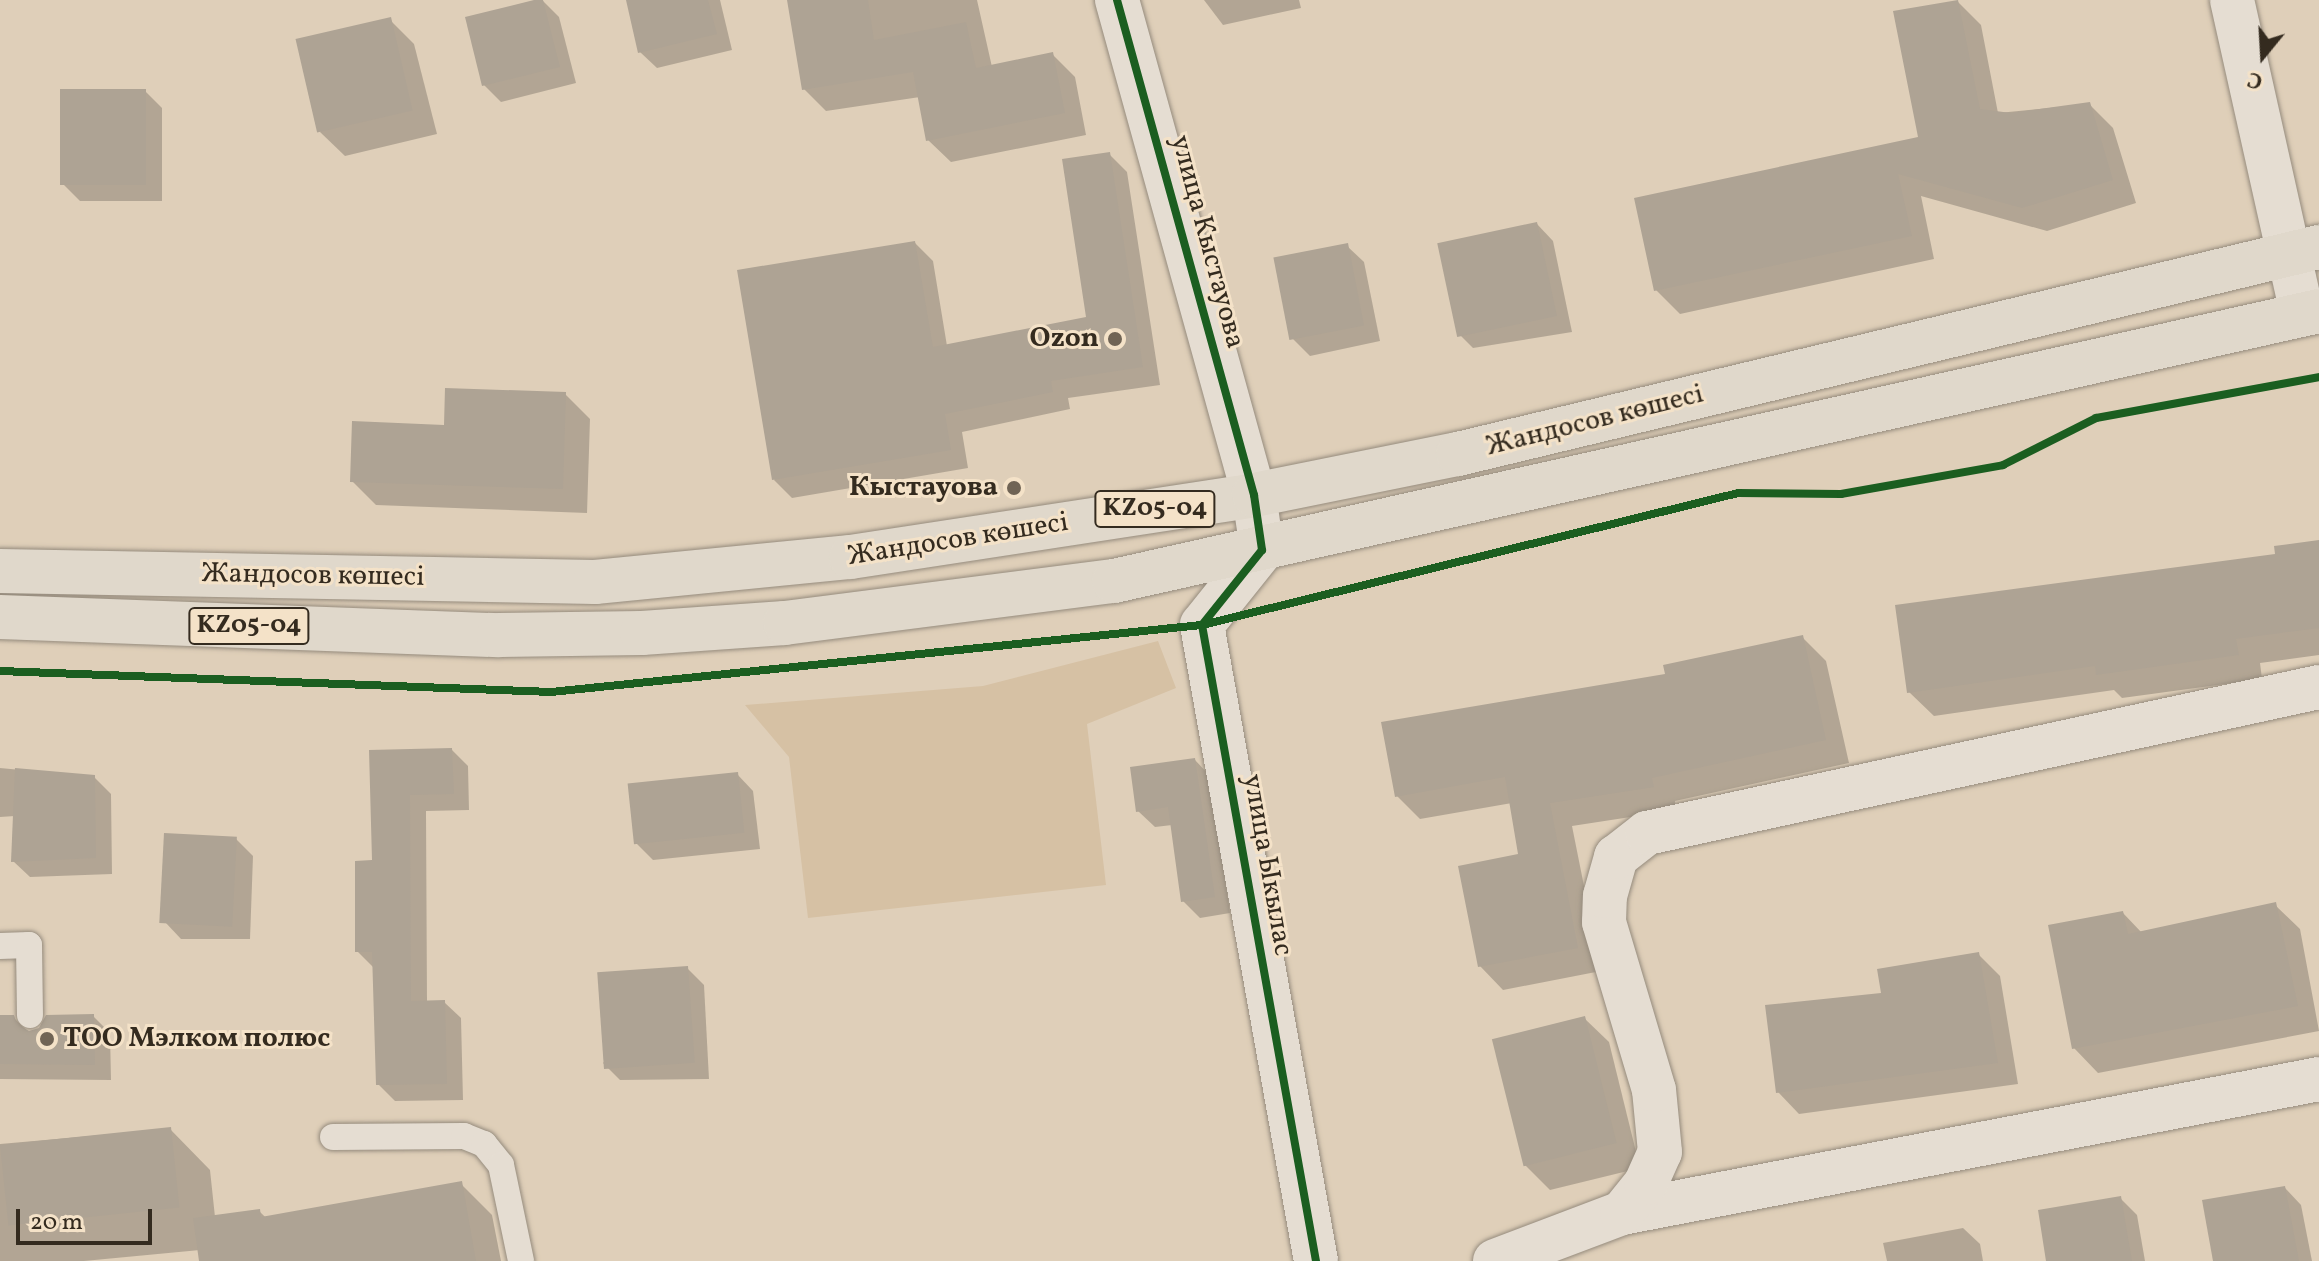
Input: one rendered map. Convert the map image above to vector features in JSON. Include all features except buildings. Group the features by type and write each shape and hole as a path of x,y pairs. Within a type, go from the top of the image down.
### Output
{"main road":[{"name":"Жандосов көшесі","path":"0,571 595,582 851,557 1254,495 1458,454 2303,251"},
{"name":"Жандосов көшесі","path":"0,617 499,635 642,633 785,623 1114,581 2311,313"}],"street":[{"name":"улица Кыстауова","path":"1117,0 1254,495"},
{"path":"2232,0 2303,251 2311,313"},
{"path":"1254,495 1262,550"},
{"name":"улица Ыкылас","path":"1262,550 1202,625 1316,1261"},
{"path":"1622,1213 1646,1183 1660,1152 1654,1090 1604,922 1605,896 1616,857 1647,833 1751,807 1879,785 2319,687"},
{"path":"1495,1261 1622,1213 2319,1079"}],"lane":[{"path":"0,946 29,945 30,1015"},
{"path":"333,1137 464,1136 484,1144 501,1165 521,1261"}],"shaded area":[{"path":"1158,641 1176,688 1087,724 1106,885 808,918 789,757 745,705 983,686"}],"cycle path":[{"path":"1117,0 1254,495 1262,550 1202,625 1316,1261"},
{"path":"0,671 551,692 1202,625 1738,493 1841,494 2003,465 2096,418 2319,377"}],"place":[{"name":"Ozon","path":"1115,339"},
{"name":"Кыстауова","path":"1014,488"},
{"name":"ТОО Мэлком полюс","path":"47,1039"}]}
